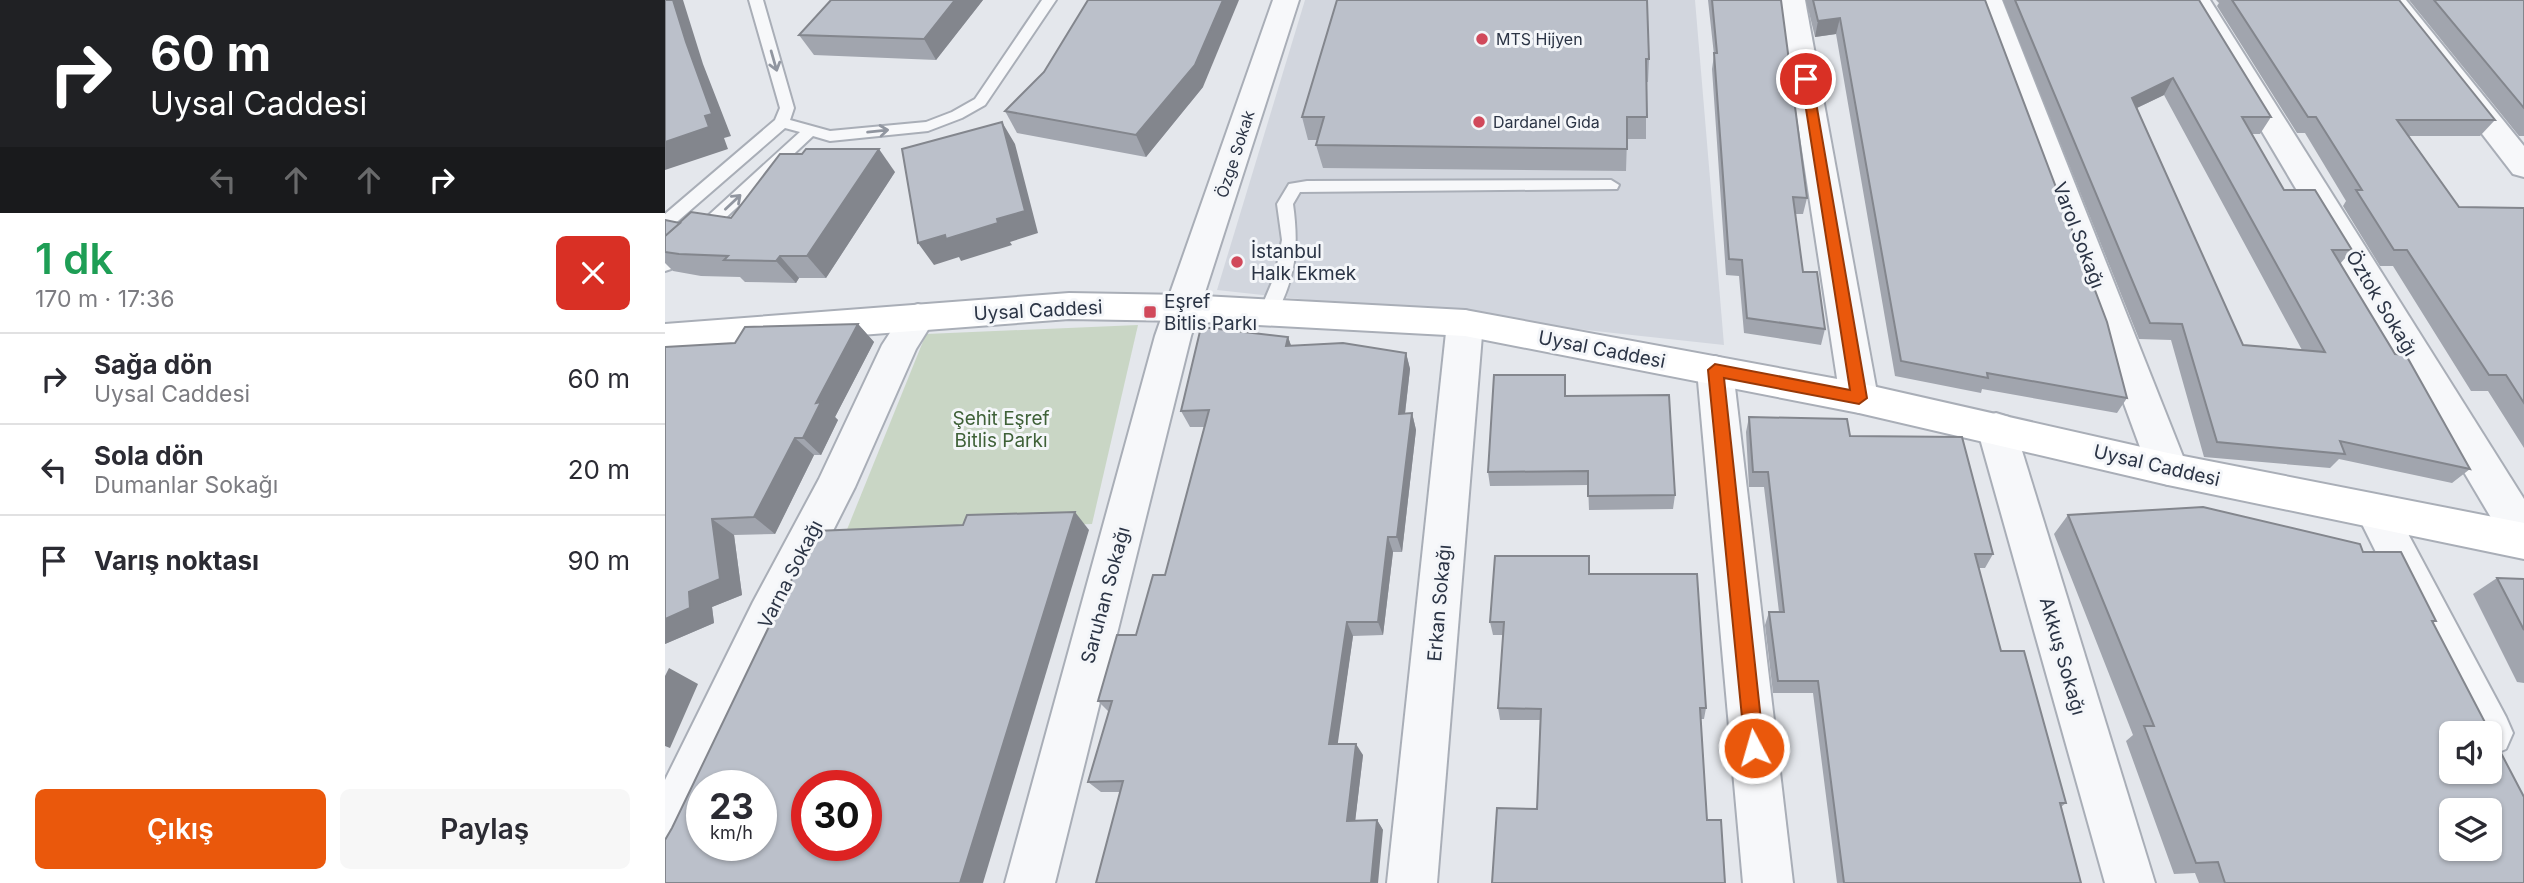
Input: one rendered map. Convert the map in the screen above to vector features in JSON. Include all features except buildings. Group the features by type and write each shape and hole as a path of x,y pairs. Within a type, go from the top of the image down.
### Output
{"street":[{"name":"Özge Sokak","path":"1184,308 1286,0"},
{"path":"1792,0 1859,398"},
{"name":"Varol Sokağı","path":"1989,0 2168,469"},
{"name":"Öztok Sokağı","path":"2197,0 2524,535"},
{"path":"2392,0 2524,166"},
{"name":"Uysal Caddesi","path":"665,337 1069,306 1184,308 1465,323 1859,398 2168,469 2524,541"},
{"name":"Saruhan Sokağı","path":"1030,883 1173,336 1184,308"},
{"name":"Varna Sokağı","path":"665,833 768,615 835,487 901,345 918,317"},
{"name":"Erkan Sokağı","path":"1412,883 1465,323"},
{"path":"1715,370 1768,883"},
{"name":"Akkuş Sokağı","path":"1996,428 2130,883"},
{"path":"2376,512 2484,721"}],"lane":[{"path":"665,223 782,122 787,108 756,0"},
{"path":"782,122 831,136 928,126 957,115 980,102 1049,0"},
{"path":"665,265 810,131"},
{"path":"1268,313 1283,275 1290,240 1285,204 1295,188 1611,185"}],"shaded area":[{"path":"1305,0 1695,0 1724,345 1217,290"}],"green space":[{"name":"Şehit Eşref Bitlis Parkı","path":"1138,325 1092,524 846,532 926,334"}],"place":[{"name":"MTS Hijyen","path":"1482,39"},
{"name":"Dardanel Gıda","path":"1479,122"},
{"name":"İstanbul Halk Ekmek","path":"1237,262"},
{"name":"Eşref Bitlis Parkı","path":"1150,312"}],"route":[{"path":"1754,748 1715,370 1859,398 1806,79"}]}
